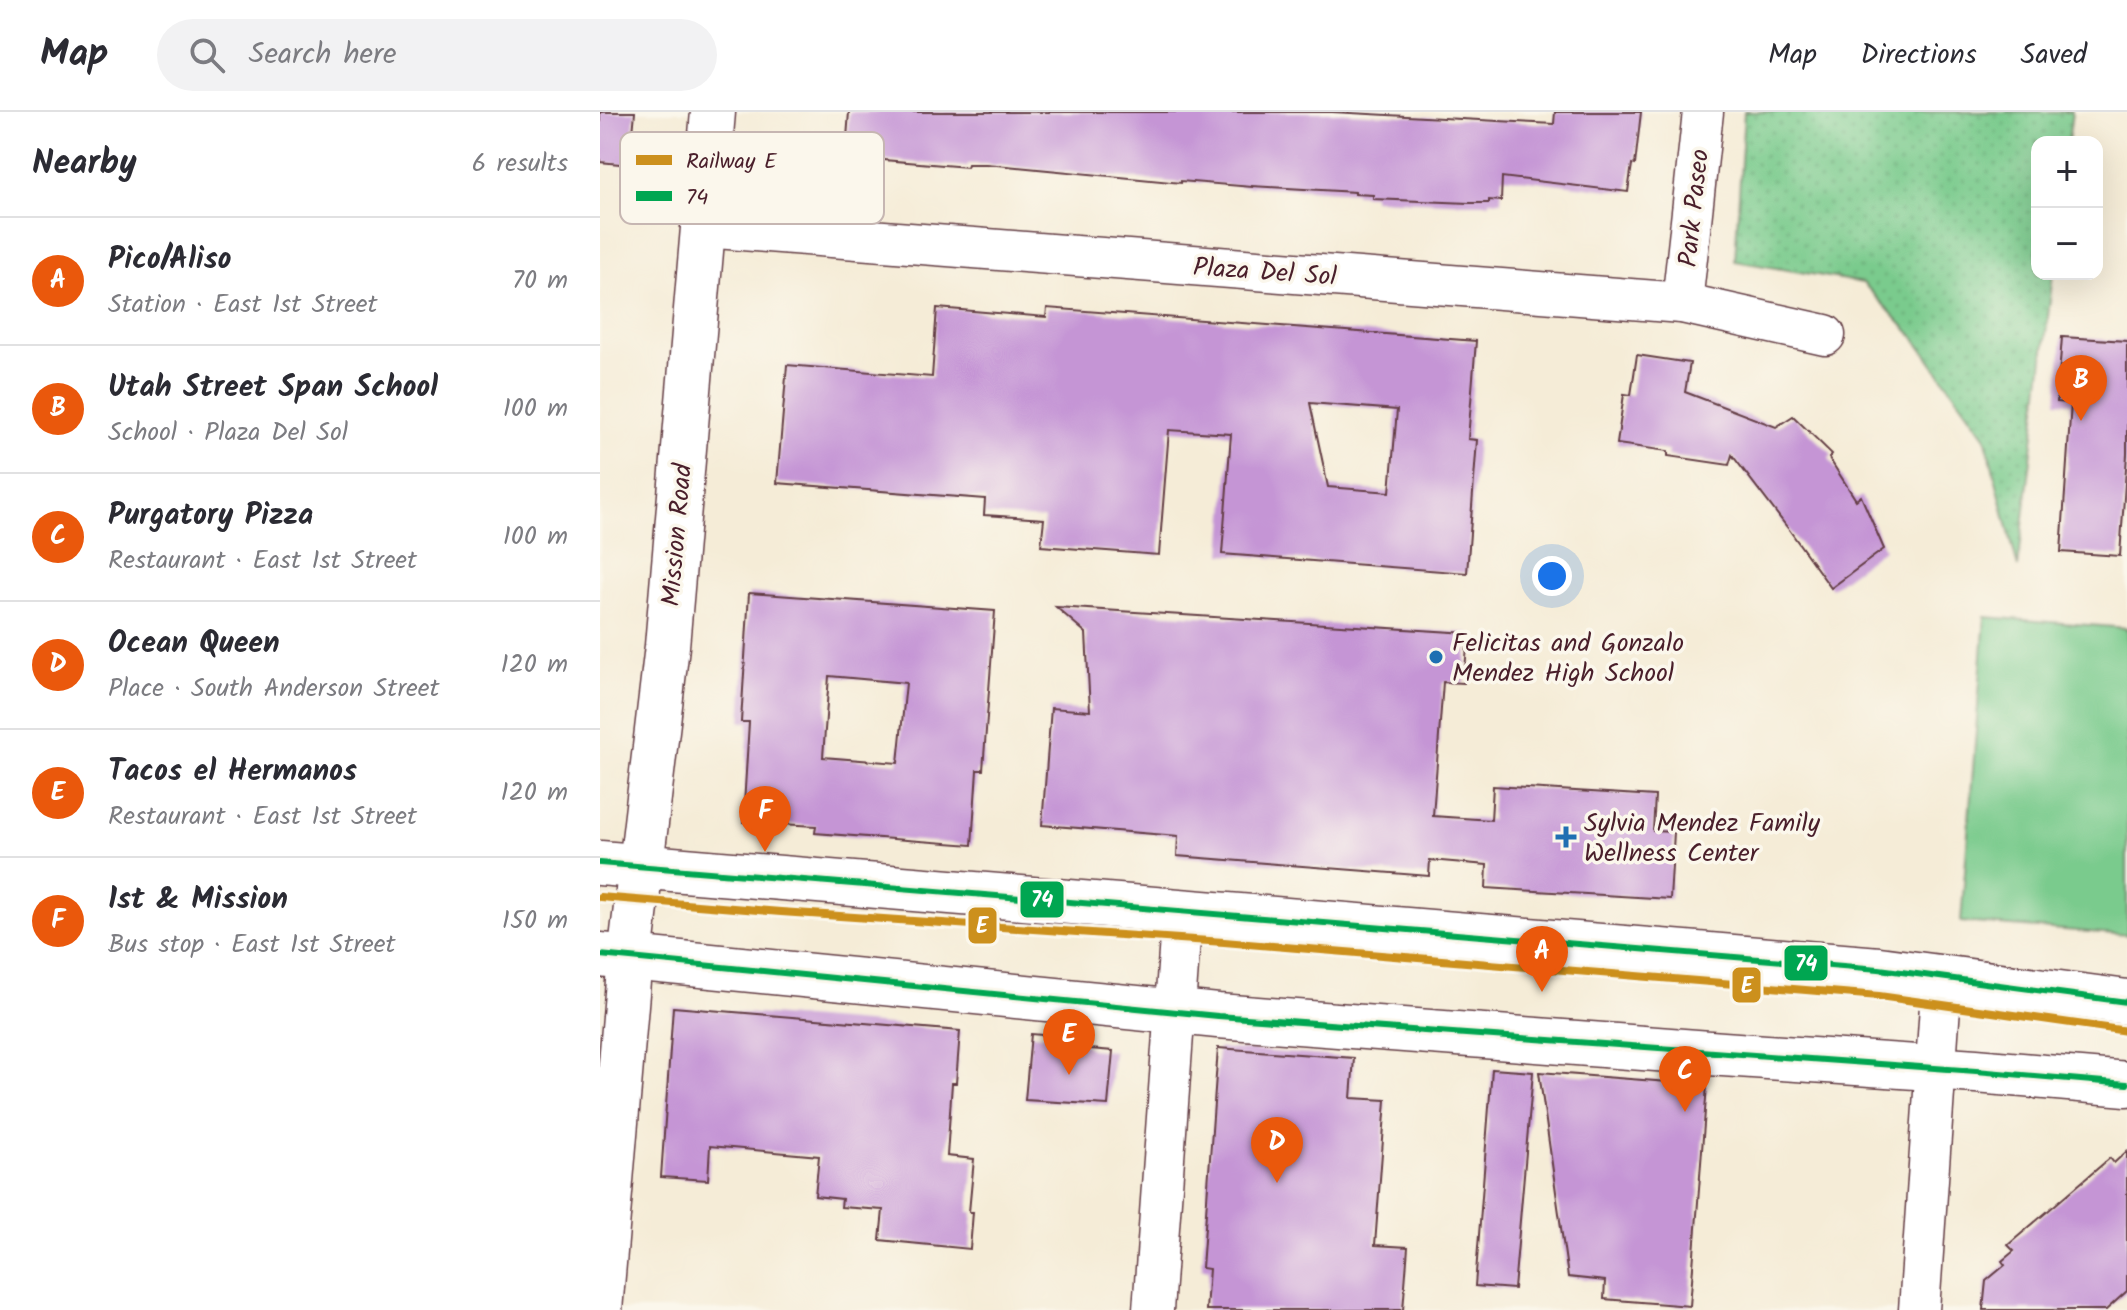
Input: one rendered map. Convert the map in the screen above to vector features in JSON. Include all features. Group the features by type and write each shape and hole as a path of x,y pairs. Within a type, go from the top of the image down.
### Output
{"main road":[{"name":"Mission Road","path":"711,132 713,112"},
{"name":"Mission Road","path":"600,1310 621,864 667,646 703,224"},
{"path":"621,864 1751,957 1879,969 2127,1002"},
{"path":"615,957 1174,1011 2127,1084"}],"street":[{"name":"Park Paseo","path":"1682,303 1703,112"},
{"name":"Plaza Del Sol","path":"703,227 1682,303 1825,335"},
{"path":"1153,1310 1182,911"},
{"path":"1919,1310 1942,977"}],"green space":[{"path":"1744,112 2072,112 2069,136 2031,136 2031,280 2052,280 2018,568 1985,436 1913,336 1863,283 1735,261"},
{"path":"1985,617 2127,628 2127,935 1961,922"}],"building":[{"path":"600,112 635,112 633,132 620,132 620,164 600,162"},
{"path":"849,112 1332,112 1554,124 1555,112 1641,112 1635,165 1632,164 1628,192 1502,177 1501,201 1489,200 1489,203 1373,199 1373,195 1355,192 1181,183 986,164 968,164 967,167 884,160 884,132 847,132"},
{"path":"937,308 1046,317 1047,308 1476,341 1468,439 1477,440 1467,573 1222,554 1231,434 1169,430 1159,555 1041,546 1044,519 984,515 985,499 777,483 787,365 932,377","holes":["1310,403 1397,410 1390,492 1328,487"]},
{"path":"2062,337 2127,341 2127,454 2120,556 2061,552 2071,403 2057,402"},
{"path":"1637,355 1690,363 1685,392 1776,427 1793,416 1832,454 1829,458 1856,500 1861,496 1884,549 1831,588 1732,455 1729,465 1668,456 1668,451 1617,444 1624,394 1631,395"},
{"path":"749,593 995,611 983,770 977,770 972,845 815,833 816,826 743,822 749,722 741,722","holes":["829,676 906,683 898,763 823,757"]},
{"path":"1056,607 1468,633 1464,683 1443,682 1433,816 1491,820 1493,786 1655,796 1653,831 1674,832 1670,899 1486,888 1487,865 1430,860 1429,876 1177,856 1178,836 1042,825 1051,708 1090,711 1086,633"},
{"path":"673,1007 960,1031 956,1083 952,1083 947,1156 974,1159 969,1212 973,1212 970,1249 880,1240 883,1210 841,1207 842,1199 815,1196 819,1156 710,1146 708,1180 661,1177"},
{"path":"1031,1034 1077,1038 1090,1049 1113,1051 1108,1105 1025,1100"},
{"path":"1218,1048 1354,1058 1351,1098 1386,1100 1375,1245 1408,1247 1403,1310 1206,1310 1209,1269 1202,1268"},
{"path":"1492,1069 1533,1072 1514,1289 1475,1286"},
{"path":"1539,1072 1707,1085 1690,1306 1604,1299 1605,1281 1568,1277"},
{"path":"2127,1151 2127,1291 2106,1310 1983,1310 1986,1281 2005,1265 2002,1261 2014,1251 2008,1245 2110,1158 2114,1163"}],"rail line":[{"name":"E","path":"600,897 1224,942 1879,996 2127,1031"}],"transit line":[{"name":"74","path":"600,863 1879,969 2127,1002"},
{"name":"74","path":"600,955 1218,1016 2127,1084"}],"place":[{"name":"Utah Street Span School","path":"2081,421"},
{"name":"Felicitas and Gonzalo Mendez High School","path":"1436,657"},
{"name":"Sylvia Mendez Family Wellness Center","path":"1566,837"},
{"name":"1st & Mission","path":"765,852"},
{"name":"Pico/Aliso","path":"1542,992"},
{"name":"Tacos el Hermanos","path":"1069,1075"},
{"name":"Purgatory Pizza","path":"1685,1112"},
{"name":"Ocean Queen","path":"1277,1183"}]}
